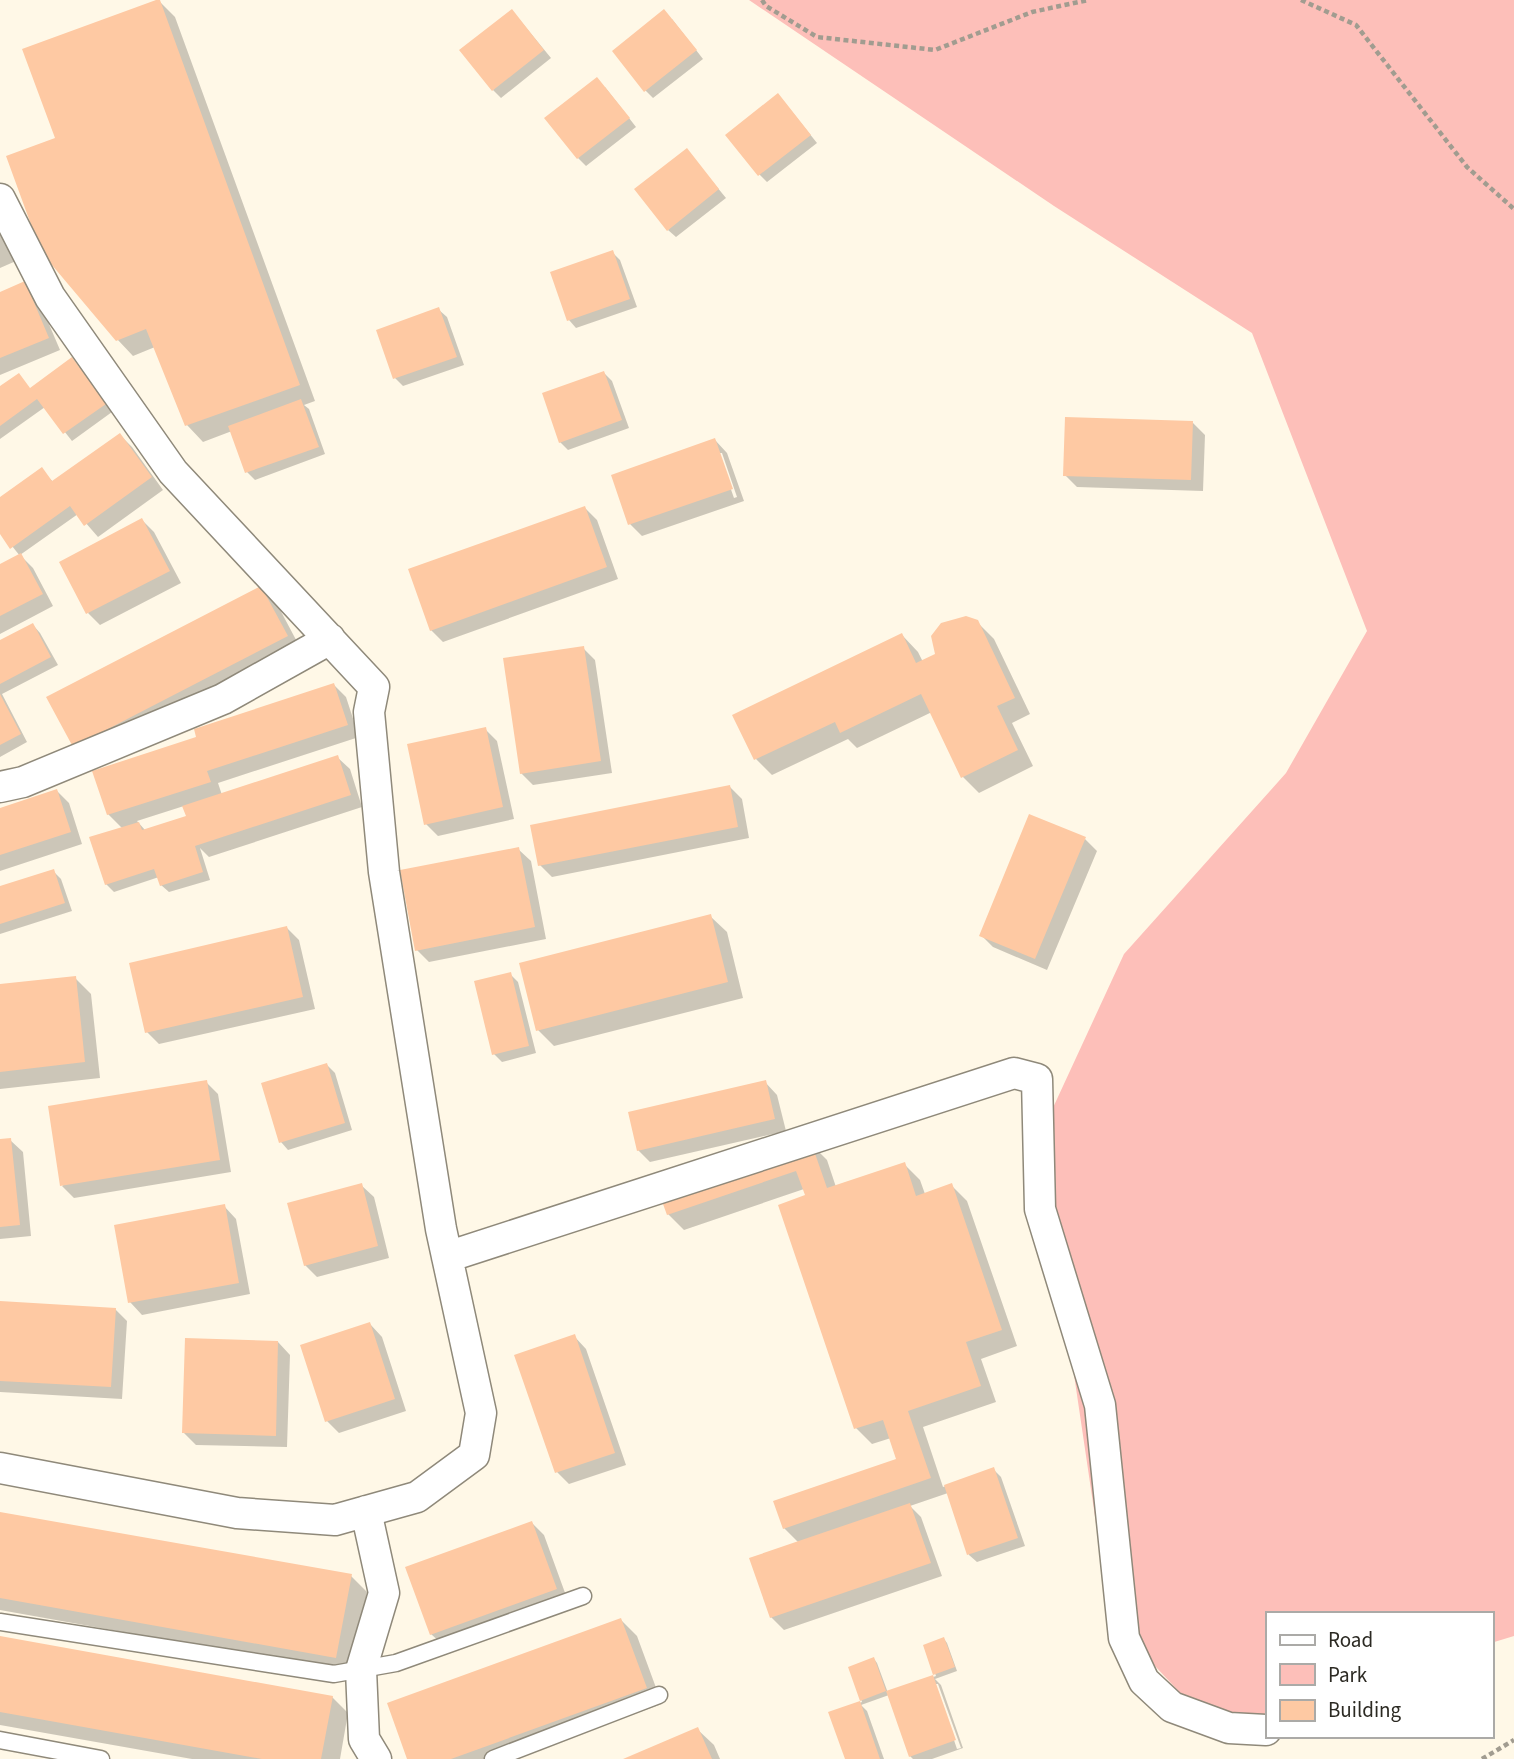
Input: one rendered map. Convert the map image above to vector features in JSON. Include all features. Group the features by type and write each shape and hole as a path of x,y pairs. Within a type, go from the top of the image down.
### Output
{"street":[{"path":"0,199 50,297 173,472 374,687 369,712 384,872 447,1257 481,1413 474,1455 417,1497 335,1520 237,1513 0,1468"},
{"path":"0,788 23,782 223,699 330,639"},
{"path":"447,1257 1014,1073 1037,1079 1040,1209 1100,1405 1124,1638 1144,1681 1172,1707 1229,1728 1266,1730"},
{"path":"366,1511 384,1593 361,1670 364,1739 376,1759"}],"lane":[{"path":"0,1622 334,1674 396,1663 583,1596"},
{"path":"493,1759 659,1695"},
{"path":"0,1740 101,1759"}],"path":[{"path":"762,0 766,6 817,37 935,50 1032,12 1088,0"},
{"path":"1301,0 1356,25 1466,167 1514,209"},
{"path":"1482,1759 1514,1740"}],"green space":[{"path":"749,0 1514,0 1514,1636 1493,1642 1493,1612 1266,1612 1266,1713 1214,1729 1110,1618 1039,1138 1124,954 1286,773 1367,631 1252,333 1054,206"}],"building":[{"path":"160,0 300,385 185,426 146,329 116,341 41,252 6,156 55,138 22,49"},
{"path":"512,9 544,50 492,91 459,50"},
{"path":"664,9 697,50 644,92 612,51"},
{"path":"597,77 630,118 577,159 544,118"},
{"path":"778,93 811,135 758,176 725,135"},
{"path":"687,148 719,189 667,231 634,189"},
{"path":"613,250 630,299 567,321 550,272"},
{"path":"25,281 49,338 0,358 0,292"},
{"path":"439,307 457,357 393,379 376,330"},
{"path":"72,357 106,404 63,434 37,399 0,426 0,386 19,373 30,388"},
{"path":"604,371 622,420 559,443 542,393"},
{"path":"301,399 319,447 245,473 228,426"},
{"path":"1065,417 1193,421 1191,480 1063,476"},
{"path":"120,433 152,477 84,526 70,506 10,549 0,534 0,497 42,467 52,481"},
{"path":"715,438 733,489 628,525 611,475"},
{"path":"585,506 607,567 430,631 408,569"},
{"path":"142,518 170,571 86,614 59,562"},
{"path":"21,553 43,594 0,616 0,564"},
{"path":"261,586 288,636 73,747 46,697"},
{"path":"966,616 978,620 1015,698 997,706 1018,750 961,778 921,694 840,733 835,722 754,760 732,715 902,633 916,663 935,654 931,636 941,623"},
{"path":"33,623 51,657 0,684 0,640"},
{"path":"584,646 601,761 520,774 503,658"},
{"path":"334,683 348,725 207,771 211,782 107,815 92,771 196,737 194,729"},
{"path":"0,694 21,734 0,745"},
{"path":"486,727 503,807 424,825 407,744"},
{"path":"338,755 351,795 195,846 203,872 160,886 154,869 105,885 89,837 139,822 142,830 186,816 182,806"},
{"path":"730,785 738,827 538,866 530,825"},
{"path":"57,789 71,832 0,855 0,808"},
{"path":"1029,814 1086,837 1035,959 979,936"},
{"path":"519,847 535,927 415,951 400,870"},
{"path":"54,869 65,903 0,924 0,886"},
{"path":"711,914 728,982 536,1031 519,963"},
{"path":"287,926 303,997 145,1033 129,963"},
{"path":"511,972 529,1046 492,1055 474,981"},
{"path":"76,976 85,1062 0,1072 0,984"},
{"path":"327,1063 345,1123 279,1143 261,1083"},
{"path":"207,1080 220,1160 60,1186 48,1106"},
{"path":"766,1080 775,1119 637,1151 628,1112"},
{"path":"11,1138 20,1225 0,1227 0,1139"},
{"path":"811,1142 827,1188 905,1162 916,1196 952,1183 1002,1330 966,1342 981,1386 908,1411 931,1478 783,1529 773,1501 896,1459 883,1420 854,1429 778,1205 805,1195 796,1171 667,1215 659,1193"},
{"path":"362,1183 378,1246 304,1266 287,1203"},
{"path":"225,1204 239,1283 128,1303 114,1225"},
{"path":"0,1301 116,1308 111,1387 0,1381"},
{"path":"370,1322 395,1399 325,1422 300,1345"},
{"path":"575,1334 615,1453 555,1473 514,1355"},
{"path":"185,1338 278,1341 276,1436 182,1433"},
{"path":"994,1467 1018,1538 967,1555 944,1485"},
{"path":"910,1503 931,1563 770,1618 749,1558"},
{"path":"0,1512 352,1574 336,1658 0,1598"},
{"path":"532,1521 557,1589 430,1635 405,1567"},
{"path":"621,1618 647,1688 451,1759 407,1759 387,1703"},
{"path":"0,1636 333,1696 321,1759 262,1759 0,1712"},
{"path":"944,1637 955,1667 933,1675 923,1645"},
{"path":"874,1657 886,1691 860,1701 848,1667"},
{"path":"933,1675 956,1740 909,1757 886,1691"},
{"path":"860,1701 880,1759 845,1759 828,1712"},
{"path":"698,1727 712,1759 623,1759"}]}
